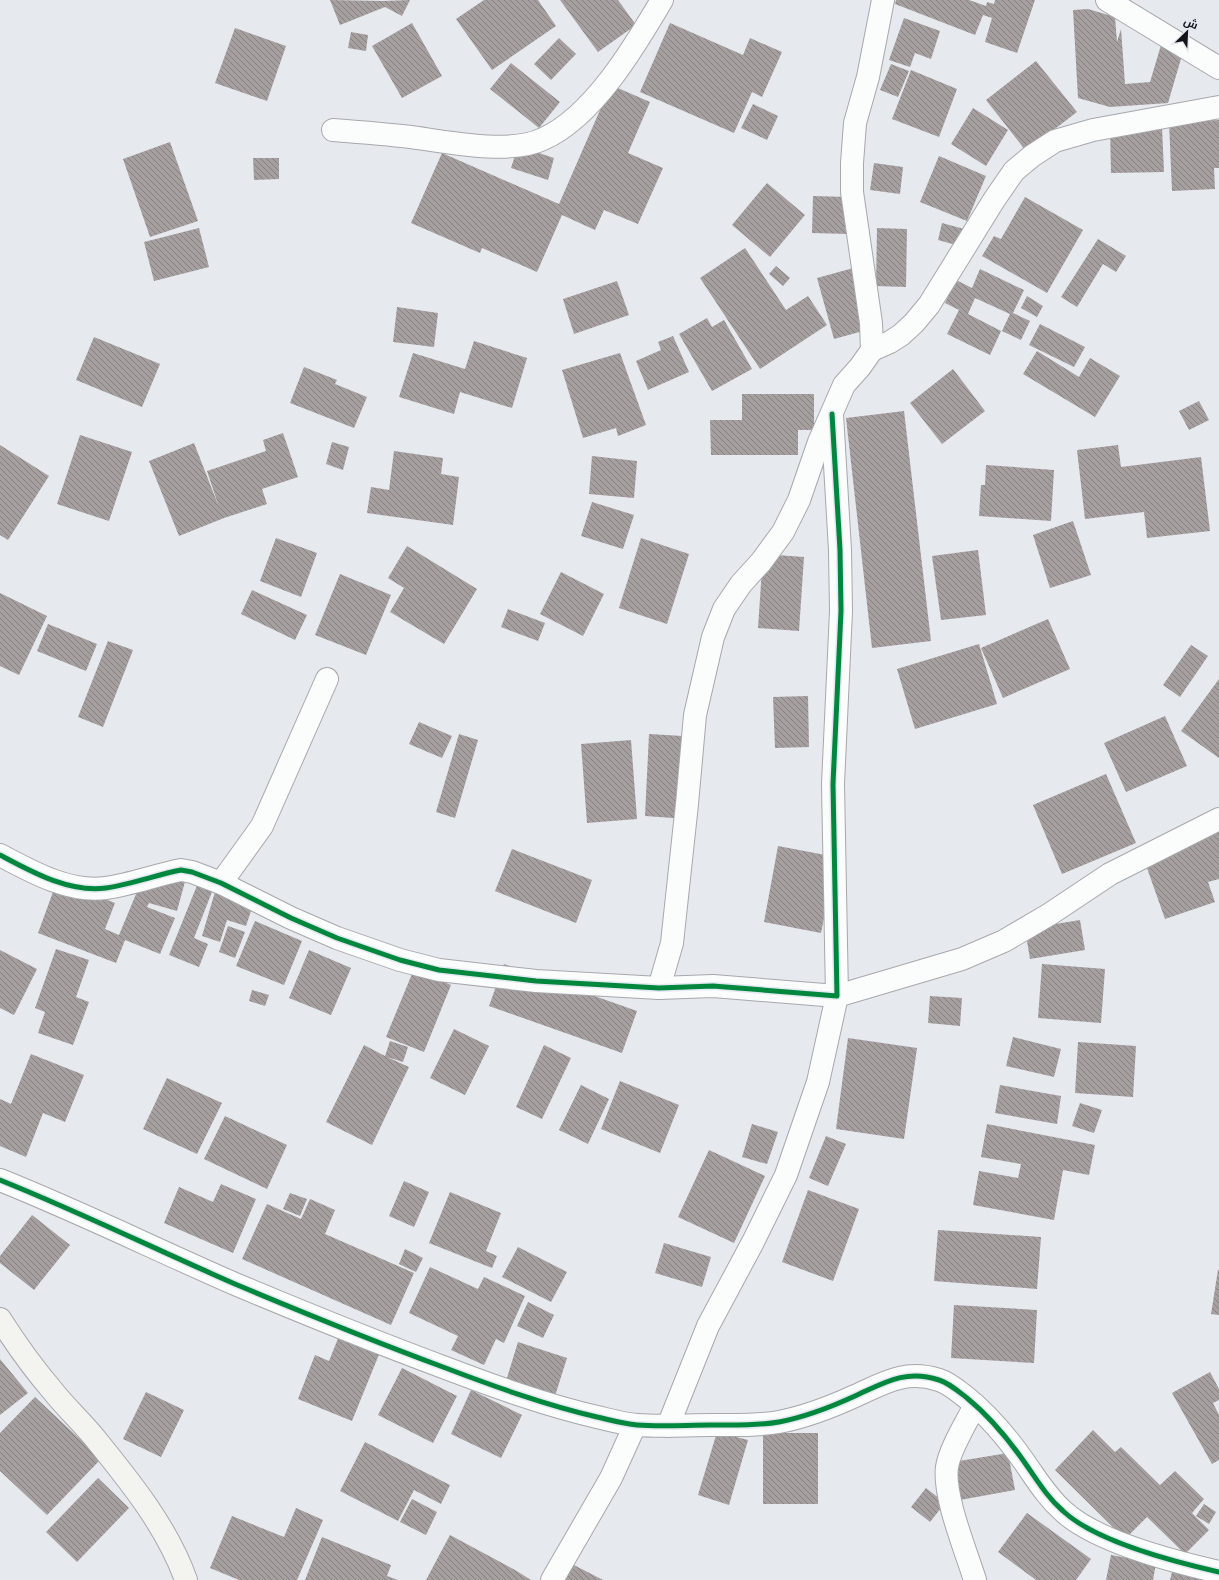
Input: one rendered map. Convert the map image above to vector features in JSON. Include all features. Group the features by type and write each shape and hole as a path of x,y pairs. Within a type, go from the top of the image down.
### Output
{"street":[{"path":"332,130 484,146 518,146 542,140 564,128 584,111 612,76 643,32 662,0"},
{"path":"872,350 871,323 852,192 852,163 855,123 868,77 884,0"},
{"path":"1107,0 1219,68"},
{"path":"659,988 672,943 695,715 713,638 724,609 741,584 761,562 783,532 799,500 819,442 844,385 860,367 872,350 901,335 924,311 1014,171 1032,156 1055,141 1093,130 1219,107"},
{"path":"668,1426 708,1326 753,1242 786,1175 818,1082 837,996 833,784 842,611 832,414"},
{"path":"221,883 262,826 327,679"},
{"path":"0,855 44,877 83,888 106,888 181,870 192,872 221,883 291,918 337,938 400,960 439,970 536,981 659,988 713,986 837,996 962,959 1004,941 1050,914 1110,874 1219,819"},
{"path":"0,1180 41,1196 114,1231 236,1284 359,1335 483,1382 576,1412 635,1426 775,1423 807,1416 856,1396 879,1384 904,1376 920,1375 941,1380 954,1388 975,1405 1004,1436 1024,1461 1048,1497 1066,1515 1095,1532 1119,1542 1181,1563 1219,1572"},
{"path":"0,1319 10,1335 52,1391 98,1442 155,1518 179,1560 186,1580"},
{"path":"975,1405 956,1442 947,1466 947,1486 975,1580"},
{"path":"552,1580 611,1478 635,1426"}],"building":[{"path":"330,0 410,0 402,16 385,7 340,25"},
{"path":"484,0 538,0 556,26 492,70 456,19"},
{"path":"560,0 618,0 636,25 598,52"},
{"path":"896,0 969,0 986,6 987,2 994,4 995,0 1035,0 1017,53 985,42 992,18 983,15 975,35 895,4"},
{"path":"1088,9 1115,17 1117,42 1121,29 1125,84 1150,82 1161,45 1183,52 1168,103 1110,107 1078,98 1073,10"},
{"path":"904,18 940,31 931,59 915,53 910,67 889,60"},
{"path":"412,23 442,76 402,98 372,46"},
{"path":"670,23 743,55 750,38 782,52 762,97 752,92 734,133 640,92"},
{"path":"235,28 286,46 267,101 215,83"},
{"path":"351,32 368,35 366,51 348,48"},
{"path":"559,38 576,54 551,80 534,64"},
{"path":"1036,61 1077,112 1026,151 986,100"},
{"path":"511,63 560,102 539,128 490,89"},
{"path":"891,64 909,71 898,97 880,90"},
{"path":"911,70 957,89 939,137 892,119"},
{"path":"611,85 650,102 628,153 663,168 638,224 604,210 595,230 562,215 537,272 482,248 480,253 411,223 442,153 559,204"},
{"path":"753,104 778,116 767,140 741,128"},
{"path":"973,108 1008,130 986,166 951,144"},
{"path":"1219,120 1219,168 1214,168 1215,189 1172,191 1169,122"},
{"path":"1162,127 1164,172 1111,173 1110,128"},
{"path":"170,142 198,221 150,237 123,159"},
{"path":"518,146 554,158 548,180 511,168"},
{"path":"939,156 986,176 967,221 920,202"},
{"path":"253,158 279,158 279,179 254,180"},
{"path":"874,163 903,167 900,194 870,190"},
{"path":"767,183 805,215 770,257 732,225"},
{"path":"813,196 848,197 848,234 812,233"},
{"path":"1025,197 1083,230 1047,293 982,256 994,236 1001,239"},
{"path":"942,223 964,229 960,246 938,240"},
{"path":"199,228 209,267 154,281 144,242"},
{"path":"877,228 907,229 906,287 876,286"},
{"path":"1098,239 1126,256 1116,272 1103,264 1077,307 1061,297"},
{"path":"745,248 786,310 808,296 827,325 760,369 700,278"},
{"path":"776,266 790,278 783,286 769,274"},
{"path":"857,267 874,328 834,339 817,278"},
{"path":"980,269 1024,290 1013,313 1030,321 1021,340 1002,331 1010,314 975,298 968,314 1001,331 990,355 947,334 959,310 945,303 956,280 972,288"},
{"path":"617,281 629,315 574,334 563,299"},
{"path":"1027,296 1043,306 1037,317 1021,308"},
{"path":"397,307 438,313 434,347 393,342"},
{"path":"707,318 712,327 724,320 752,369 712,391 679,334"},
{"path":"1040,324 1085,347 1074,367 1029,345"},
{"path":"673,336 689,372 648,390 636,361 661,350 658,342"},
{"path":"94,337 160,364 142,407 76,380"},
{"path":"474,341 527,358 512,408 460,392 454,414 399,397 413,353 465,369"},
{"path":"1037,351 1079,377 1090,358 1120,376 1095,417 1023,374"},
{"path":"620,353 646,425 618,436 616,428 583,438 562,370"},
{"path":"304,367 337,380 335,384 367,397 354,428 290,403"},
{"path":"953,369 985,411 942,444 910,403"},
{"path":"742,394 814,394 814,430 798,430 798,455 711,455 710,420 742,420"},
{"path":"1199,401 1209,420 1189,430 1179,411"},
{"path":"904,411 931,641 872,648 846,418"},
{"path":"283,433 298,477 262,489 267,504 224,518 179,536 149,461 194,443 219,507 207,471 266,451 263,440"},
{"path":"80,435 132,452 109,521 57,504"},
{"path":"332,442 349,447 343,470 326,464"},
{"path":"0,445 49,476 8,540 0,535"},
{"path":"1118,445 1121,467 1201,457 1210,531 1147,538 1144,512 1085,519 1077,450"},
{"path":"394,451 443,458 441,474 459,477 453,525 367,513 371,487 389,490"},
{"path":"592,456 637,461 634,498 589,494"},
{"path":"986,465 1054,470 1051,521 979,516 981,485 985,485"},
{"path":"592,502 634,515 623,549 581,536"},
{"path":"1073,521 1091,575 1050,588 1033,535"},
{"path":"276,538 317,553 301,597 260,581"},
{"path":"641,538 689,554 667,624 619,608"},
{"path":"407,546 477,589 444,644 390,612 404,588 388,578"},
{"path":"978,550 986,615 941,620 932,556"},
{"path":"763,554 804,557 799,631 758,628"},
{"path":"561,572 604,594 583,636 540,614"},
{"path":"340,574 391,595 366,655 315,635"},
{"path":"252,590 307,615 295,640 241,614"},
{"path":"0,593 47,616 19,675 0,666"},
{"path":"508,609 545,623 538,641 501,627"},
{"path":"1048,619 1070,669 1003,698 981,648"},
{"path":"48,624 97,644 86,671 37,651"},
{"path":"108,641 133,650 103,727 78,717"},
{"path":"979,644 997,704 915,729 897,669"},
{"path":"1191,645 1208,656 1180,697 1163,685"},
{"path":"1219,679 1219,758 1181,731"},
{"path":"808,696 809,747 775,748 773,697"},
{"path":"1165,716 1187,766 1126,792 1104,743"},
{"path":"419,722 452,736 442,758 409,744"},
{"path":"459,734 478,740 455,818 436,812"},
{"path":"649,734 683,736 687,819 645,816"},
{"path":"631,740 637,819 587,823 581,744"},
{"path":"1106,774 1136,843 1062,874 1033,805"},
{"path":"1219,828 1219,879 1208,882 1215,902 1165,919 1142,854"},
{"path":"778,846 836,857 821,933 764,922"},
{"path":"512,849 592,880 576,923 495,891"},
{"path":"202,873 217,879 194,938 208,944 199,967 169,955"},
{"path":"186,878 177,911 149,903 147,907 175,918 160,954 125,940 116,963 38,933 57,881 115,903 105,929 119,935 141,882"},
{"path":"217,885 253,905 246,926 227,920 220,942 202,936"},
{"path":"1080,920 1085,950 1030,959 1025,929"},
{"path":"255,921 302,941 284,985 236,966"},
{"path":"228,926 245,932 235,958 219,952"},
{"path":"56,949 89,960 76,997 89,1002 73,1045 38,1033 45,1012 35,1008"},
{"path":"0,950 37,969 14,1015 0,1008"},
{"path":"309,950 351,968 331,1015 289,998"},
{"path":"504,964 637,1011 622,1053 489,1006"},
{"path":"1042,964 1105,969 1101,1023 1038,1018"},
{"path":"414,969 451,985 424,1052 386,1037"},
{"path":"252,990 269,995 265,1006 249,1001"},
{"path":"930,996 962,998 960,1026 928,1023"},
{"path":"454,1029 489,1046 465,1095 430,1078"},
{"path":"1013,1037 1061,1049 1054,1077 1006,1066"},
{"path":"848,1038 917,1048 904,1139 836,1129"},
{"path":"390,1041 408,1047 403,1062 387,1057 409,1067 372,1145 326,1122 364,1045 385,1056"},
{"path":"1078,1042 1136,1046 1133,1097 1075,1093"},
{"path":"544,1045 571,1058 542,1119 516,1107"},
{"path":"31,1054 84,1075 65,1122 43,1113 26,1157 0,1146 0,1099 11,1104"},
{"path":"167,1078 222,1103 197,1154 143,1129"},
{"path":"620,1081 679,1105 660,1153 601,1129"},
{"path":"581,1085 609,1099 588,1144 559,1130"},
{"path":"1000,1085 1061,1096 1057,1124 995,1113"},
{"path":"1080,1103 1102,1110 1094,1133 1072,1126"},
{"path":"225,1116 287,1145 267,1189 204,1159"},
{"path":"752,1124 778,1132 767,1164 742,1157"},
{"path":"987,1124 1095,1145 1089,1175 1063,1170 1054,1220 973,1205 979,1171 1018,1178 1021,1164 981,1157"},
{"path":"826,1136 846,1144 828,1186 809,1178"},
{"path":"709,1150 765,1176 734,1243 678,1217"},
{"path":"404,1181 429,1192 414,1227 389,1216"},
{"path":"221,1184 256,1199 233,1253 164,1223 179,1187 213,1202"},
{"path":"808,1190 859,1209 833,1281 782,1262"},
{"path":"450,1192 501,1213 486,1251 497,1256 492,1268 429,1243"},
{"path":"290,1193 307,1199 300,1216 283,1209"},
{"path":"310,1199 335,1210 325,1234 414,1273 391,1325 242,1259 267,1204 301,1219"},
{"path":"32,1215 70,1245 34,1290 0,1263 0,1256"},
{"path":"938,1230 1041,1237 1037,1289 934,1281"},
{"path":"664,1243 711,1257 702,1287 655,1273"},
{"path":"518,1247 567,1272 551,1302 502,1277"},
{"path":"405,1249 423,1258 416,1272 399,1264"},
{"path":"430,1267 478,1289 484,1277 525,1296 504,1343 496,1339 484,1365 451,1350 458,1336 409,1313"},
{"path":"1219,1270 1219,1315 1211,1314"},
{"path":"528,1302 554,1315 543,1338 517,1326"},
{"path":"954,1305 1037,1310 1034,1363 951,1358"},
{"path":"339,1336 380,1352 352,1421 298,1399 315,1355 329,1361"},
{"path":"518,1342 567,1358 555,1396 506,1381"},
{"path":"0,1359 28,1393 0,1415"},
{"path":"402,1368 457,1396 433,1443 378,1415"},
{"path":"1210,1372 1219,1389 1219,1400 1213,1403 1219,1415 1219,1460 1212,1464 1172,1393"},
{"path":"471,1390 522,1415 501,1458 451,1434"},
{"path":"146,1392 184,1410 161,1457 123,1439"},
{"path":"35,1397 101,1459 47,1515 0,1471 0,1433"},
{"path":"1093,1430 1115,1452 1121,1447 1160,1485 1175,1471 1204,1499 1192,1513 1209,1530 1185,1554 1147,1517 1125,1539 1055,1470"},
{"path":"717,1432 748,1440 729,1505 698,1495"},
{"path":"763,1433 818,1433 818,1504 763,1504"},
{"path":"365,1442 450,1485 441,1504 414,1490 398,1521 340,1491"},
{"path":"1008,1453 1015,1490 960,1500 953,1462"},
{"path":"98,1478 129,1508 77,1562 46,1532"},
{"path":"926,1488 945,1503 930,1522 911,1507"},
{"path":"412,1499 437,1512 426,1535 400,1522"},
{"path":"1204,1504 1216,1512 1209,1524 1196,1516"},
{"path":"296,1508 323,1520 297,1580 239,1580 210,1568 232,1516 284,1537"},
{"path":"1027,1513 1091,1559 1076,1580 1036,1580 998,1552"},
{"path":"450,1535 515,1570 531,1580 426,1580"},
{"path":"322,1537 391,1565 387,1576 398,1580 305,1580"},
{"path":"1111,1555 1156,1563 1153,1580 1106,1580"},
{"path":"570,1563 603,1580 561,1580"},
{"path":"1173,1568 1216,1580 1170,1580"}],"cycle path":[{"path":"0,855 51,880 92,889 116,886 181,870 192,872 221,883 291,918 337,938 400,960 439,970 536,981 659,988 713,986 837,996 833,784 841,611 840,550 832,414"},
{"path":"0,1180 60,1205 235,1284 365,1337 519,1395 558,1407 617,1422 655,1426 745,1425 771,1423 789,1420 818,1411 895,1379 916,1376 943,1381 975,1405 991,1420 1052,1500 1077,1522 1095,1532 1137,1549 1181,1563 1219,1572"}]}
